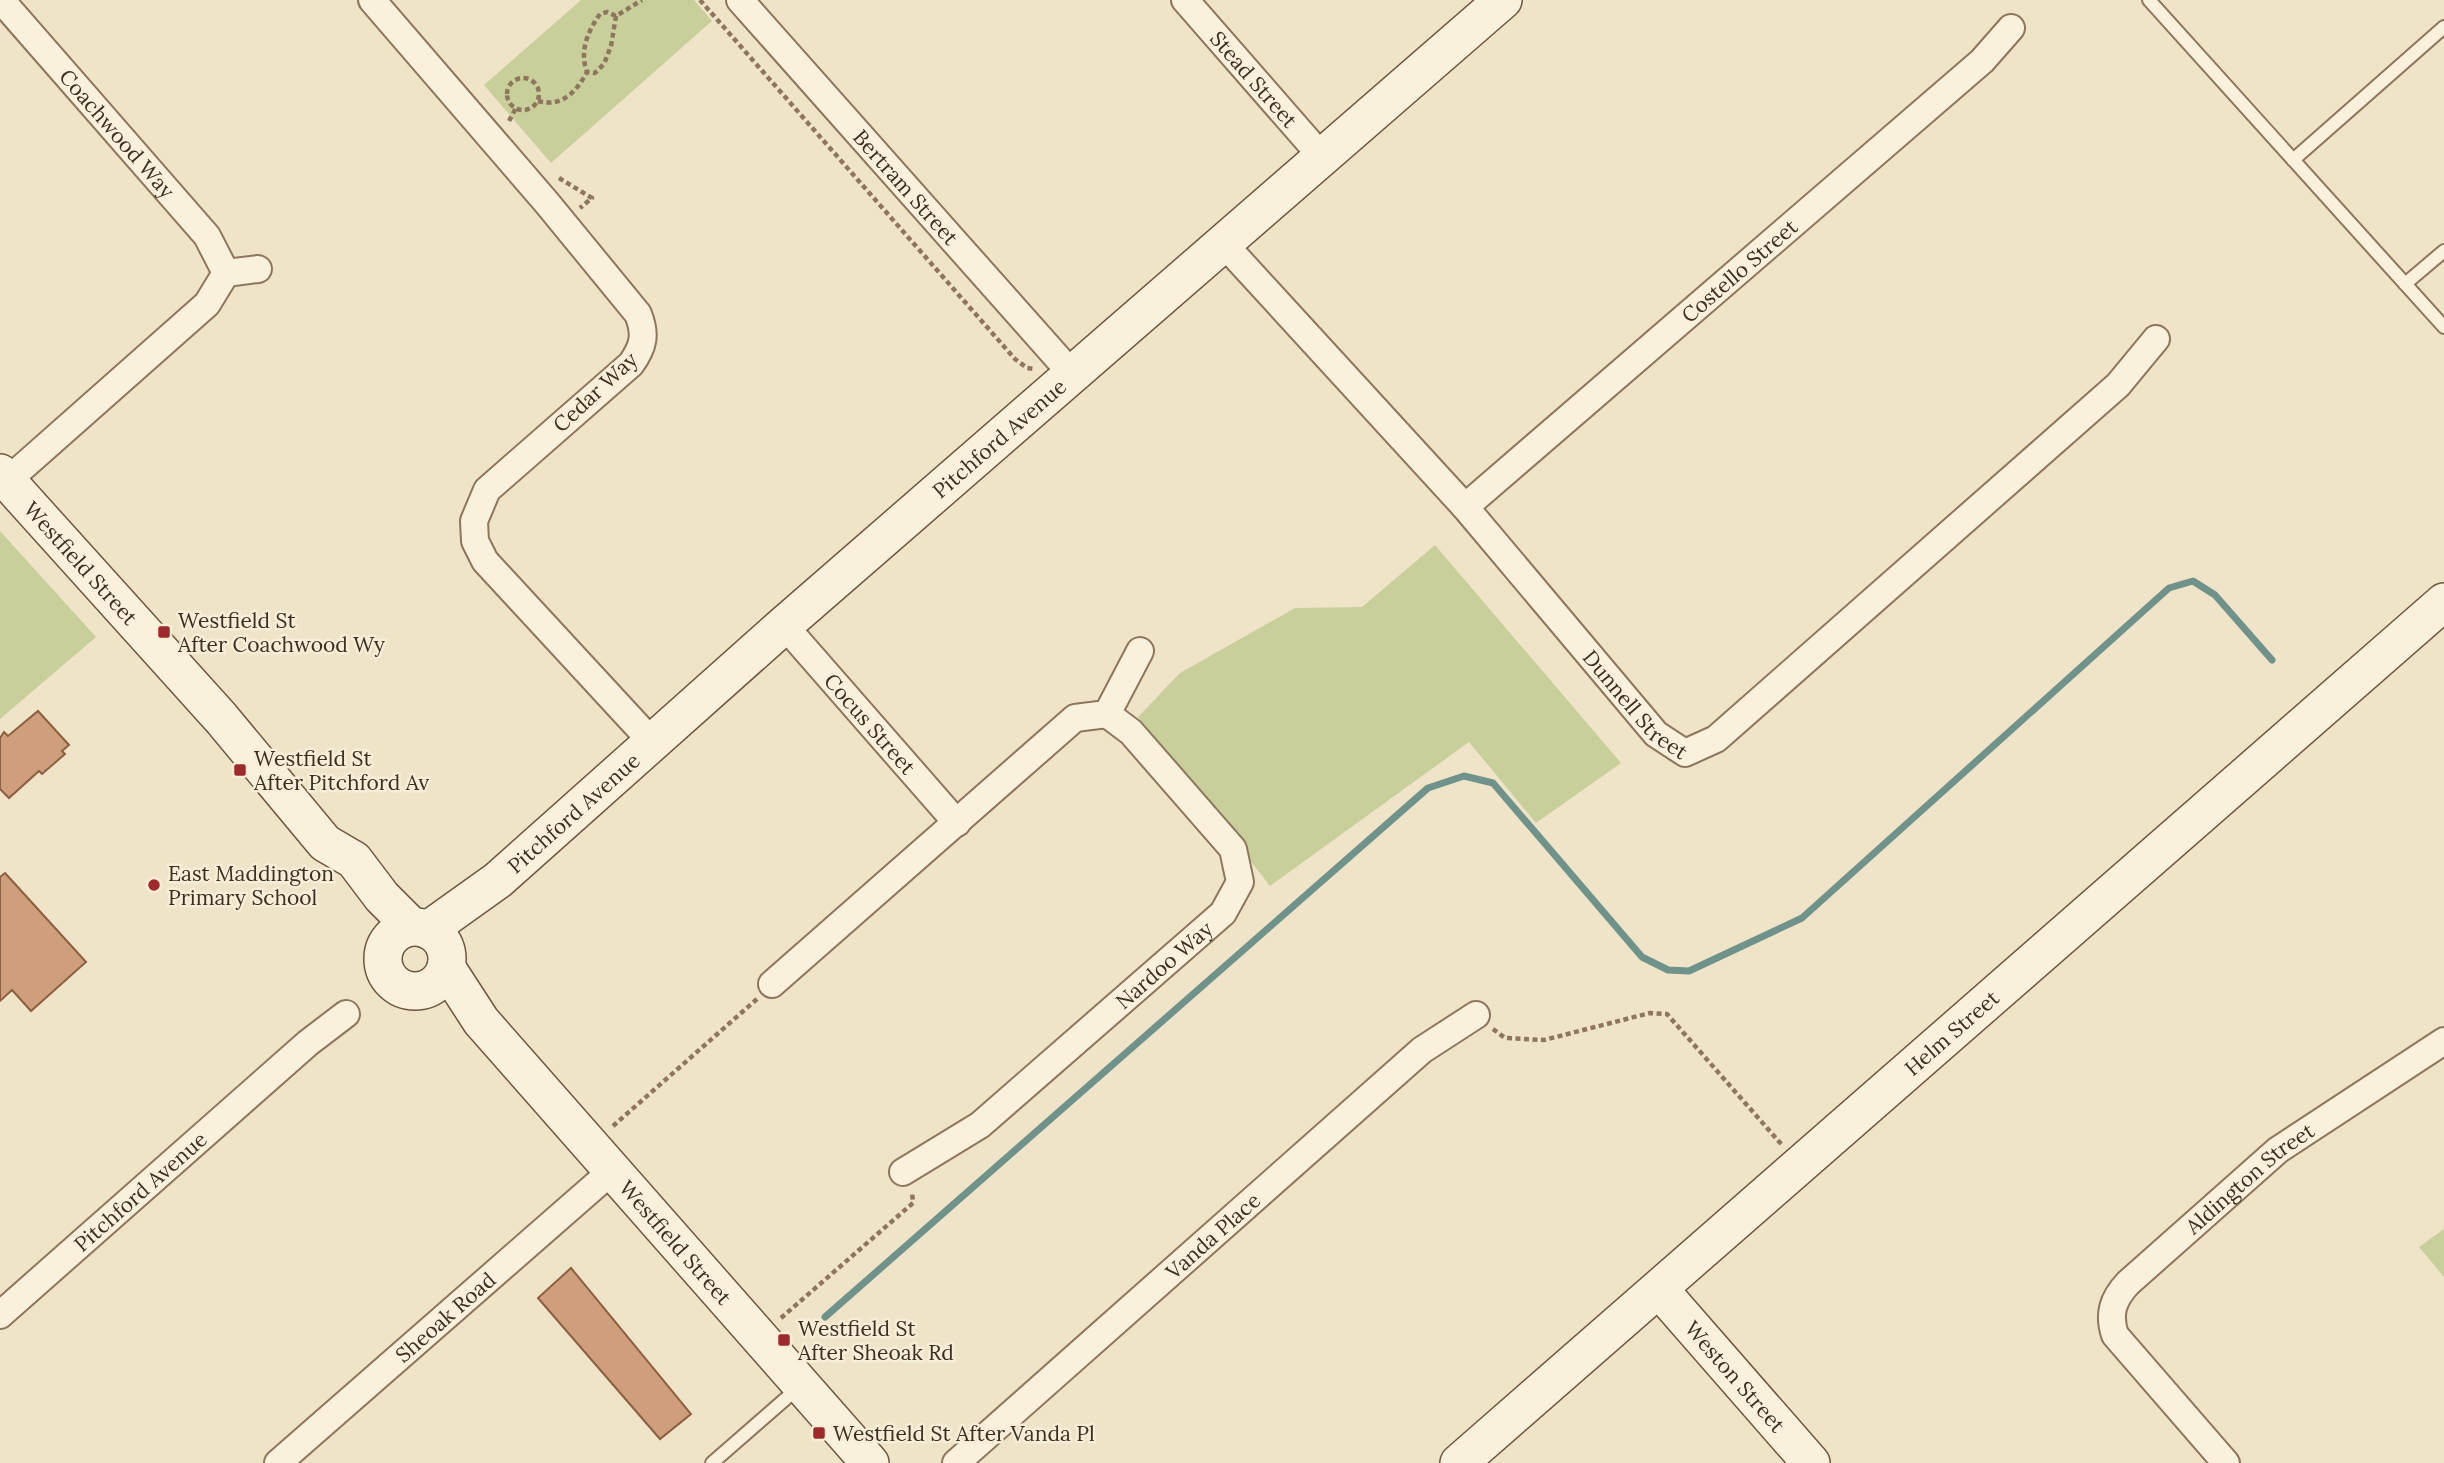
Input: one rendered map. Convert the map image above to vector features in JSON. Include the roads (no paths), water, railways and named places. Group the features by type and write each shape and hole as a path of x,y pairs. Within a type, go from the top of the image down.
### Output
{"street":[{"name":"Coachwood Way","path":"1,0 207,236 226,273"},
{"name":"Cedar Way","path":"372,0 638,314 644,331 641,350 631,364 487,490 474,521 475,541 485,561 654,744"},
{"name":"Bertram Street","path":"740,0 1063,365"},
{"name":"Stead Street","path":"1185,0 1323,158"},
{"name":"Pitchford Avenue","path":"419,991 437,984 424,945 654,744 1063,365 1224,244 1503,0"},
{"name":"Costello Street","path":"1465,507 1982,61 2011,28"},
{"name":"Dunnell Street","path":"1224,244 1465,507 1656,734 1685,753 1716,739 2119,385 2156,339"},
{"path":"3,477 207,304 226,273 258,269"},
{"name":"Westfield Street","path":"3,477 221,718 325,843 332,866 354,890 424,945 481,1021 870,1463"},
{"name":"Helm Street","path":"1459,1463 2444,601"},
{"name":"Cocus Street","path":"784,625 957,823"},
{"path":"772,984 1074,718 1107,714 1140,650"},
{"name":"Nardoo Way","path":"904,1172 979,1125 1223,912 1240,882 1233,849 1131,732 1107,714"},
{"name":"Westfield Street","path":"424,945 383,963 391,982 409,991 419,991 481,1021"},
{"name":"Pitchford Avenue","path":"0,1315 308,1043 346,1014"},
{"name":"Vanda Place","path":"956,1463 1422,1050 1476,1015"},
{"name":"Aldington Street","path":"2226,1463 2115,1335 2112,1319 2114,1300 2129,1283 2278,1150 2444,1041"},
{"name":"Sheoak Road","path":"278,1463 613,1171"},
{"name":"Weston Street","path":"1659,1289 1811,1463"}],"lane":[{"path":"2148,0 2444,327"},
{"path":"2293,160 2444,27"},
{"path":"2404,284 2444,251"},
{"path":"712,1463 801,1385"}],"waterway":[{"path":"825,1317 1428,788 1464,776 1493,783 1642,957 1668,970 1689,971 1802,918 2169,588 2193,581 2215,595 2272,660"}],"place":[{"name":"Westfield St After Coachwood Wy","path":"164,632"},
{"name":"Westfield St After Pitchford Av","path":"240,770"},
{"name":"East Maddington Primary School","path":"154,885"},
{"name":"Westfield St After Sheoak Rd","path":"784,1340"},
{"name":"Westfield St After Vanda Pl","path":"819,1433"}]}
